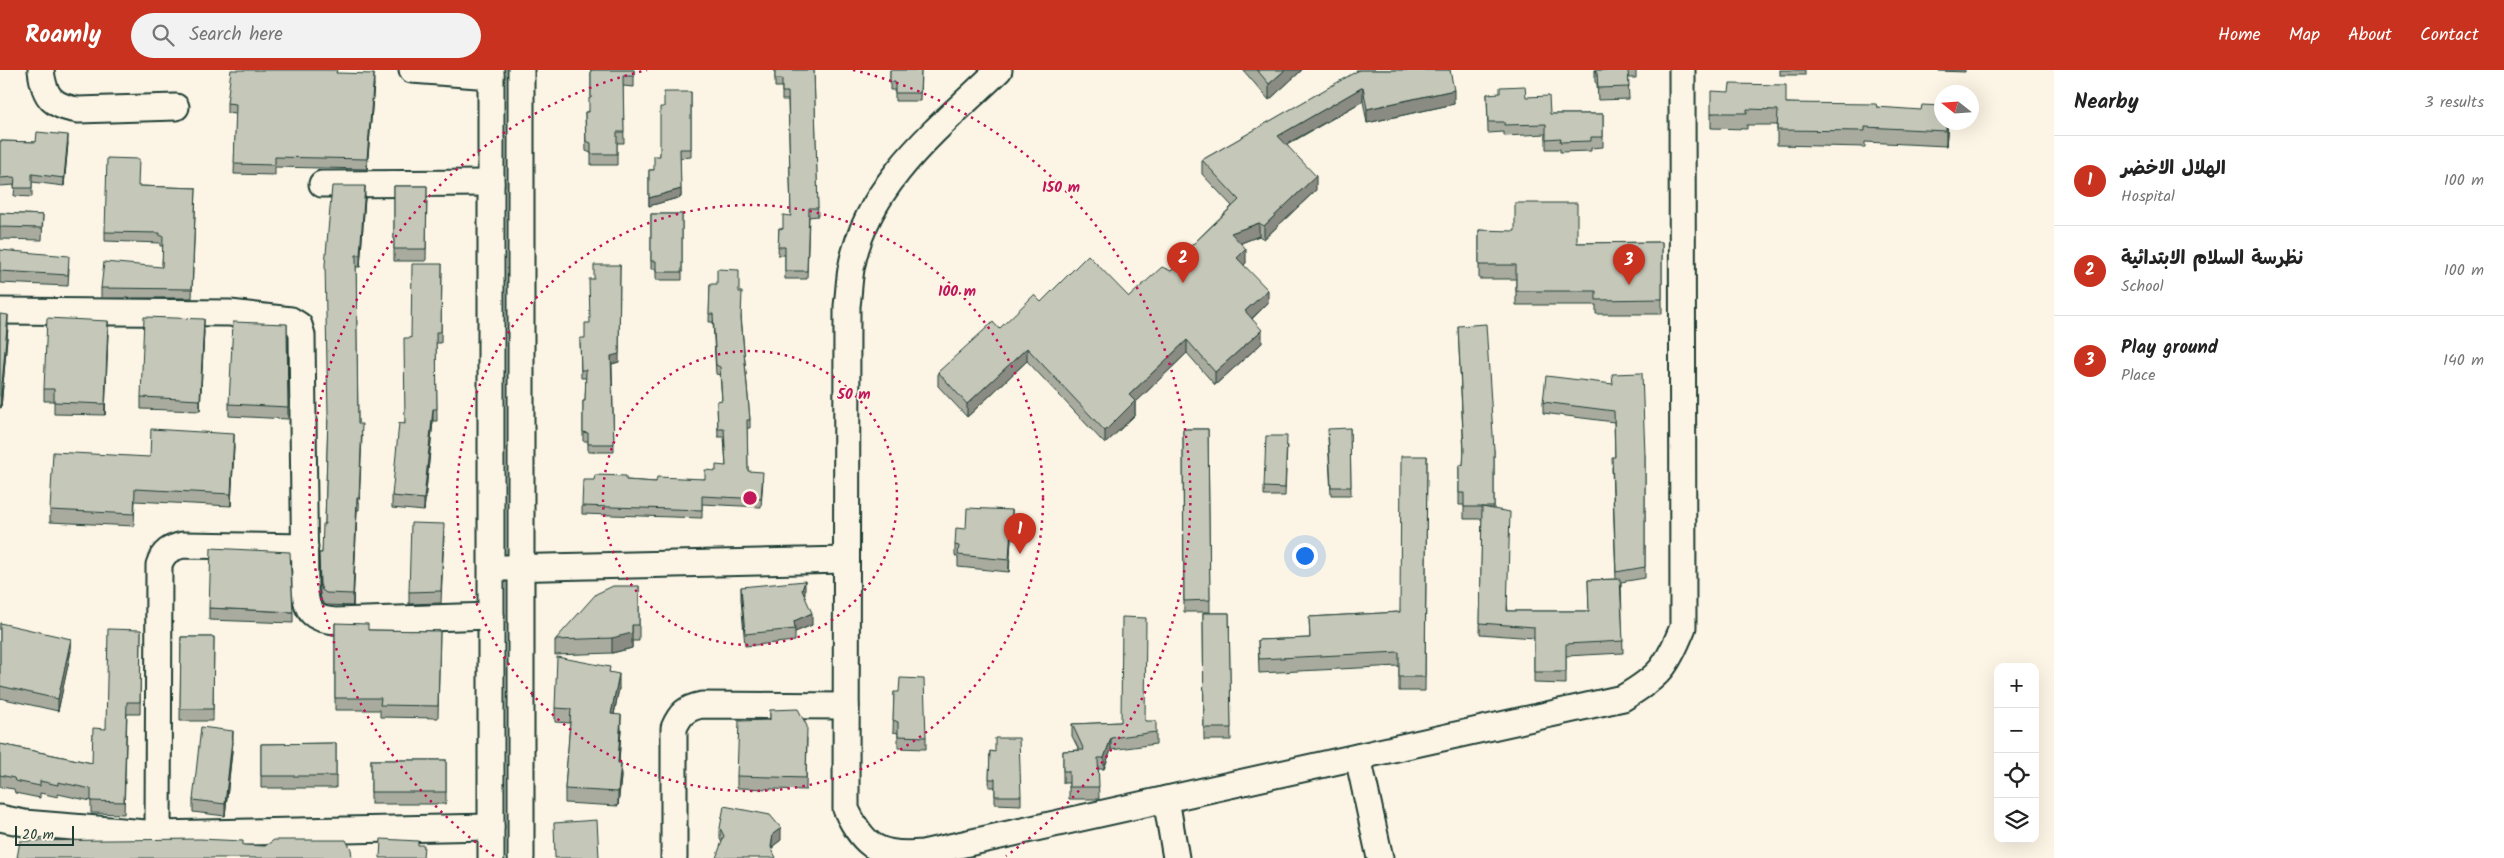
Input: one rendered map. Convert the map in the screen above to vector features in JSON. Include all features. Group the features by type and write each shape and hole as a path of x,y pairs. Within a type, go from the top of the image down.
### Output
{"street":[{"path":"41,70 43,87 51,100 64,108 78,110 176,107"},
{"path":"412,70 491,73 491,858"},
{"path":"521,70 521,858"},
{"path":"998,70 912,154 885,186 865,224 854,256 847,306 846,809 856,831 875,848 898,855 922,853 1623,698 1651,682 1671,657 1683,627 1682,70"},
{"path":"322,184 491,183"},
{"path":"0,311 230,313 282,317 299,325 302,335 305,602 312,613 322,620 491,616"},
{"path":"158,834 159,565 162,555 172,547 183,545 305,547"},
{"path":"491,568 846,560"},
{"path":"674,858 674,728 679,716 689,708 702,705 846,706"},
{"path":"1358,757 1380,858"},
{"path":"1166,799 1176,858"},
{"path":"0,818 24,823 158,834 491,827"}],"building":[{"path":"231,70 337,70 336,73 374,74 367,159 275,157 275,165 234,164 236,104 227,103"},
{"path":"591,70 634,70 634,76 623,76 624,132 617,132 617,154 591,154 591,143 586,141 585,112 589,112 589,98 591,98"},
{"path":"775,70 814,70 818,208 809,208 807,271 785,271 785,247 778,247 779,228 783,229 783,215 791,216 788,92 782,92 782,79 775,79"},
{"path":"890,70 921,70 920,93 895,93 895,82 890,82"},
{"path":"1257,70 1285,70 1269,84"},
{"path":"1359,70 1450,70 1454,90 1367,109 1363,87 1278,136 1316,176 1264,226 1259,223 1231,233 1246,249 1237,258 1268,290 1245,311 1262,330 1215,372 1187,340 1129,395 1135,401 1105,431 1027,348 967,404 938,372 993,322 999,329 1034,295 1041,302 1088,255 1129,297 1162,267 1171,271 1194,251 1190,247 1239,200 1202,160"},
{"path":"1595,70 1628,70 1629,87 1598,88"},
{"path":"1730,84 1786,85 1786,103 1876,104 1877,107 1921,110 1922,105 1934,106 1934,130 1946,131 1865,127 1865,131 1777,130 1778,110 1747,109 1747,113 1711,113 1711,91 1729,92"},
{"path":"1525,86 1526,97 1549,96 1550,114 1603,114 1603,137 1591,137 1591,141 1560,142 1561,138 1546,139 1546,124 1504,125 1504,122 1488,122 1487,94 1500,93 1500,87"},
{"path":"664,92 691,92 691,149 680,149 681,189 649,198 649,170 654,170 654,156 660,156 660,107 664,107"},
{"path":"37,132 68,135 64,178 32,174 32,188 14,188 15,177 0,178 0,141 36,142"},
{"path":"107,158 139,159 138,186 196,188 192,289 101,288 104,262 162,267 163,236 160,236 160,233 105,232"},
{"path":"332,186 365,186 360,255 356,255 358,424 362,424 353,594 326,593 322,590 320,584 319,553 322,553 323,524 325,524 328,414 325,265"},
{"path":"394,186 427,186 426,249 394,249"},
{"path":"1515,203 1577,203 1577,243 1662,242 1662,299 1596,300 1596,291 1516,291 1516,265 1479,265 1479,230 1515,231"},
{"path":"0,213 43,215 42,228 0,227"},
{"path":"651,214 682,214 682,272 656,272 656,261 651,261"},
{"path":"0,250 69,256 68,275 0,271"},
{"path":"412,264 442,264 441,332 436,332 437,409 433,409 424,499 392,496 399,423 405,424 404,338 411,338"},
{"path":"594,265 620,265 619,354 611,356 614,444 588,444 588,433 583,432 586,370 581,370 580,338 585,338 585,323 590,323 589,279 594,279"},
{"path":"717,269 739,270 739,292 742,292 741,318 750,420 747,420 748,471 763,472 761,499 702,496 702,510 582,506 583,480 594,480 595,475 626,476 626,480 656,482 657,477 705,479 705,470 716,471 716,465 726,466 724,429 718,429 717,401 722,400 720,367 716,365 713,314 709,314 710,284 717,284"},
{"path":"0,314 8,315 1,396 0,396"},
{"path":"144,317 204,319 200,400 141,397"},
{"path":"47,318 108,321 105,404 54,402 54,389 44,389"},
{"path":"233,322 287,324 288,407 229,404"},
{"path":"1486,324 1494,450 1494,507 1464,507 1464,493 1459,493 1459,465 1463,465 1464,450 1458,326"},
{"path":"1642,373 1645,455 1645,567 1616,572 1612,457 1615,457 1614,411 1543,402 1546,376 1613,384 1612,374"},
{"path":"1350,428 1351,487 1331,487 1328,429"},
{"path":"151,429 234,434 231,494 135,489 134,514 50,510 53,452 150,457"},
{"path":"1183,429 1208,429 1210,600 1184,601"},
{"path":"1266,436 1287,436 1285,488 1264,487"},
{"path":"1401,456 1427,456 1425,677 1399,677 1399,652 1259,659 1258,640 1310,638 1309,617 1400,612"},
{"path":"1482,507 1510,512 1507,611 1589,611 1588,580 1620,579 1623,641 1566,644 1566,672 1534,672 1534,627 1480,623"},
{"path":"967,508 1012,510 1009,560 958,555 959,546 955,545 956,528 966,529"},
{"path":"411,523 444,524 441,591 409,592"},
{"path":"211,548 290,552 293,612 209,608"},
{"path":"805,581 802,590 812,613 794,621 795,629 745,634 741,587"},
{"path":"613,586 639,586 639,625 632,625 632,633 612,638 555,640 596,594"},
{"path":"1203,613 1229,613 1231,728 1204,728"},
{"path":"1122,617 1146,618 1145,721 1156,721 1156,732 1111,738 1104,758 1098,758 1099,787 1069,787 1069,771 1063,771 1063,751 1084,750 1072,724 1121,722"},
{"path":"0,623 71,639 58,699 0,686"},
{"path":"335,623 368,624 368,630 440,631 438,706 380,705 381,698 335,698"},
{"path":"108,629 141,630 140,702 127,702 124,802 91,801 91,789 58,782 58,785 40,781 40,786 15,781 14,778 0,775 0,744 92,763 93,728 106,729"},
{"path":"181,637 214,637 213,709 180,709"},
{"path":"557,657 610,667 609,672 619,674 611,714 621,715 618,763 621,763 618,792 565,789 571,709 555,708"},
{"path":"900,678 924,679 926,737 898,736 898,722 893,720 894,692 899,692"},
{"path":"798,709 807,726 806,778 737,776 739,721 770,720 770,710"},
{"path":"201,727 233,731 225,804 193,800"},
{"path":"995,738 1019,738 1021,796 995,796 995,779 989,779 990,751 995,752"},
{"path":"336,743 336,776 261,776 261,744"},
{"path":"371,760 446,760 446,792 371,792"},
{"path":"724,806 770,815 781,828 773,834 771,847 776,858 716,858 724,836 720,828"},
{"path":"597,820 599,858 555,858 554,823"},
{"path":"200,839 243,841 243,845 265,846 274,840 346,840 351,849 352,858 17,858 20,841"},
{"path":"381,839 418,841 418,845 424,845 423,858 380,858"}],"place":[{"name":"نظرسة السلام الابتدائية","path":"1183,283"},
{"name":"Play ground","path":"1629,285"},
{"name":"الهلال الاخضر","path":"1020,554"}]}
